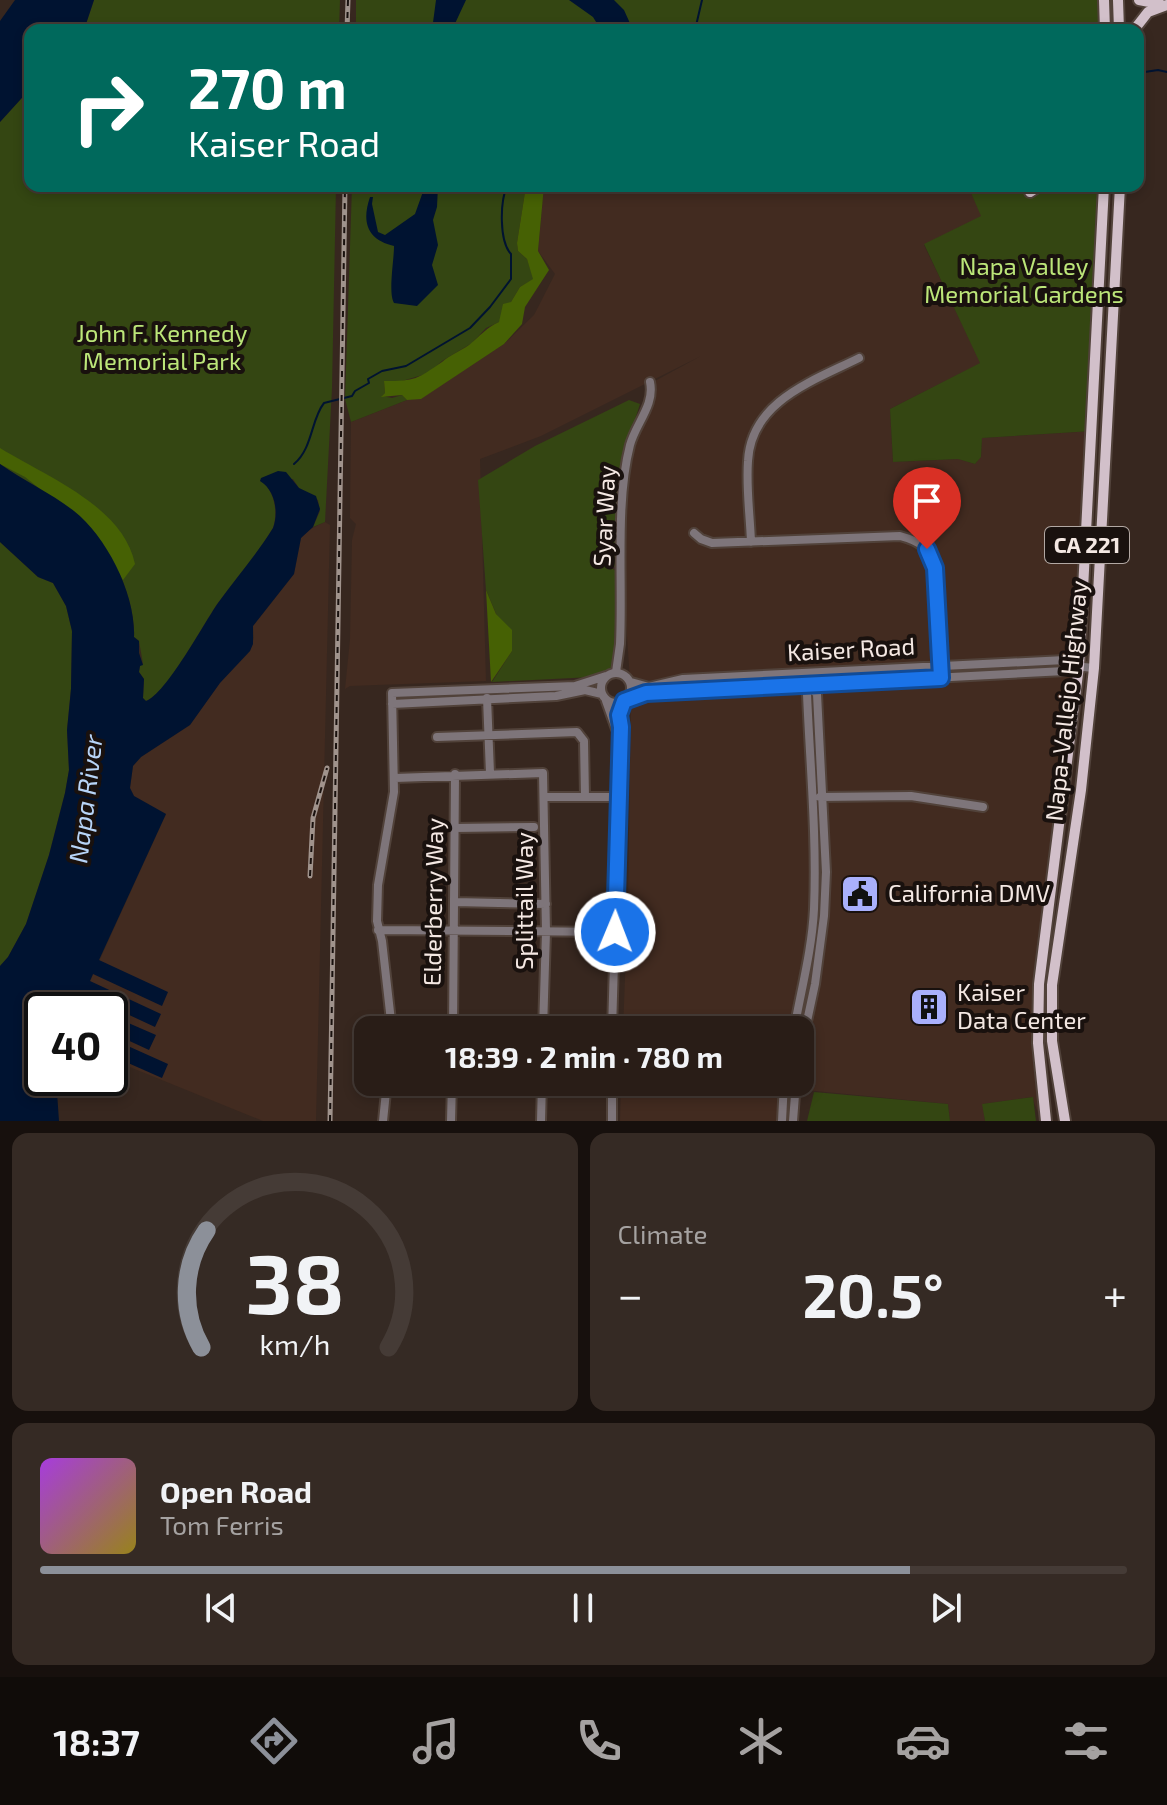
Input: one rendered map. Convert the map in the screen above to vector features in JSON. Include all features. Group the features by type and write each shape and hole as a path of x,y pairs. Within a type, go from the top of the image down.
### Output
{"main road":[{"path":"1118,0 1119,24"},
{"path":"1139,0 1167,5"},
{"path":"1105,24 1106,3"},
{"path":"1139,24 1148,12 1167,5"},
{"name":"Napa-Vallejo Highway","path":"1046,1121 1038,1043 1041,953 1076,666 1093,424 1104,192"},
{"name":"Napa-Vallejo Highway","path":"1065,1121 1052,1041 1052,985 1081,790 1094,668 1120,192"}],"street":[{"path":"751,542 748,461 752,440 760,423 787,395 859,358"},
{"name":"Syar Way","path":"624,677 624,662 620,657 626,470 634,435 651,399 650,382"},
{"path":"1093,424 1108,425"},
{"path":"694,533 712,543 900,536 917,541 931,554 935,568 941,678"},
{"name":"Kaiser Road","path":"624,677 649,687 683,679 940,665 1065,660 1076,666 1094,668"},
{"name":"Kaiser Road","path":"626,700 646,693 1065,671 1076,666"},
{"path":"808,1016 824,916 826,872 817,694 812,686 811,674"},
{"path":"606,676 601,683 619,742"},
{"path":"390,1016 378,930 378,885 390,829 395,778 392,693 575,686 606,676 624,677 631,691 619,715 612,1016"},
{"path":"797,1016 814,910 807,694 812,686"},
{"path":"395,778 490,773 487,689"},
{"path":"392,704 556,696 585,690 614,703 626,700"},
{"path":"437,737 577,732 584,741 585,797"},
{"name":"Splittail Way","path":"490,773 543,773 546,904 543,1016"},
{"name":"Elderberry Way","path":"453,1016 455,774"},
{"path":"812,798 911,796 983,807"},
{"path":"545,797 618,797"},
{"path":"455,828 534,827"},
{"path":"455,902 546,904"},
{"path":"378,930 615,932"},
{"path":"383,1121 386,1096"},
{"path":"451,1121 452,1096"},
{"path":"541,1121 542,1096"},
{"path":"612,1096 612,1121"},
{"path":"782,1121 783,1096"},
{"path":"793,1121 795,1096"}],"shaded area":[{"path":"543,192 971,192 982,216 924,245 981,363 890,409 893,462 959,459 975,464 981,456 982,438 1093,431 1083,616 1045,921 1041,1121 1032,1097 983,1104 985,1121 950,1121 948,1104 814,1091 814,1016 624,1016 631,696 626,621 625,491 632,444 655,398 653,382 701,356 541,436 480,459 486,681 350,686 345,689 350,639 352,540 356,524 350,518 351,422 407,400 421,398 504,344 534,315 555,274 538,251"},
{"path":"325,522 330,525 316,1121 263,1121 128,1066 128,992 85,992 166,814 134,796 130,788 133,766 141,757 190,725 220,682 250,651 254,638 253,626 294,574 301,538 306,531"},
{"path":"621,1096 784,1096 782,1121 620,1121"}],"green space":[{"path":"94,0 340,0 339,24 86,24"},
{"path":"356,0 1104,0 1102,24 356,24"},
{"name":"John F. Kennedy Memorial Park","path":"24,96 24,192 336,192 332,388 325,522 313,527 320,511 318,500 299,488 293,479 263,482 274,504 273,528 218,603 164,686 146,701 143,698 144,679 139,672 143,664 139,641 134,637 130,604 108,551 98,535 74,511 0,464 0,122"},
{"path":"352,192 525,192 517,243 518,251 527,259 534,279 520,287 499,322 486,328 472,343 442,361 429,373 402,381 384,381 385,393 382,396 392,398 402,395 407,400 351,422 345,399"},
{"path":"525,192 543,192 538,251 549,270 525,307 522,324 504,344 421,399 407,400 402,395 381,397 385,393 384,381 421,375 499,322 503,304 511,302 520,287 533,279 527,259 518,251"},
{"name":"Napa Valley Memorial Gardens","path":"971,192 1104,192 1093,431 982,438 981,457 975,464 958,459 893,462 890,409 980,363 924,244 981,216"},
{"path":"629,400 640,404 622,461 616,567 607,565 617,572 613,676 492,682 512,651 486,590 478,480 535,446"},
{"path":"0,448 81,495 115,525 128,544 135,564 123,580 95,533 25,477 0,464"},
{"path":"0,542 38,577 53,583 66,606 72,631 67,730 69,770 65,793 26,924 0,966"},
{"path":"486,590 496,614 512,630 512,651 491,682"},
{"path":"814,1092 948,1104 950,1121 807,1121"},
{"path":"1033,1097 1036,1121 985,1121 982,1104"}],"water":[{"path":"15,0 94,0 86,24 24,24 24,96 0,122 0,21"},
{"path":"436,0 466,0 455,24 433,24"},
{"path":"569,0 614,0 624,10 630,24 597,24 593,17"},
{"path":"423,192 438,192 433,220 438,245 432,265 438,285 417,306 394,303 391,285 394,246 373,235 366,215 370,197 373,197 378,232 385,235 415,214"},
{"name":"Napa River","path":"0,464 74,511 108,551 130,603 134,637 139,641 143,665 139,672 144,679 143,698 146,701 164,686 218,603 273,528 276,515 274,502 261,478 278,471 286,472 299,488 316,496 320,509 313,527 301,538 294,574 253,626 250,651 220,683 190,725 141,757 133,766 130,788 134,796 166,814 99,960 168,992 162,1006 93,974 90,981 114,992 24,992 24,1096 57,1096 59,1121 0,1121 0,966 26,924 65,793 69,770 67,730 72,631 66,606 53,583 38,577 0,542"},
{"path":"128,999 161,1014 155,1027 128,1014"},
{"path":"128,1023 156,1035 149,1050 128,1040"},
{"path":"128,1046 168,1064 162,1078 128,1063"}],"waterway":[{"path":"696,24 702,0"},
{"path":"1144,72 1167,72"},
{"path":"294,464 305,450 324,403 352,396 369,383 368,379 382,371 406,366 470,328 490,307 511,279 511,254 504,240 502,221 506,192"}],"railway":[{"path":"347,24 348,0"},
{"path":"330,1121 345,192"},
{"path":"310,876 313,818 327,768"}],"place":[{"name":"California DMV","path":"860,894"},
{"name":"Kaiser Data Center","path":"929,1007"}],"route":[{"path":"615,932 619,715 624,701 646,693 941,678 935,568 927,549"}]}
